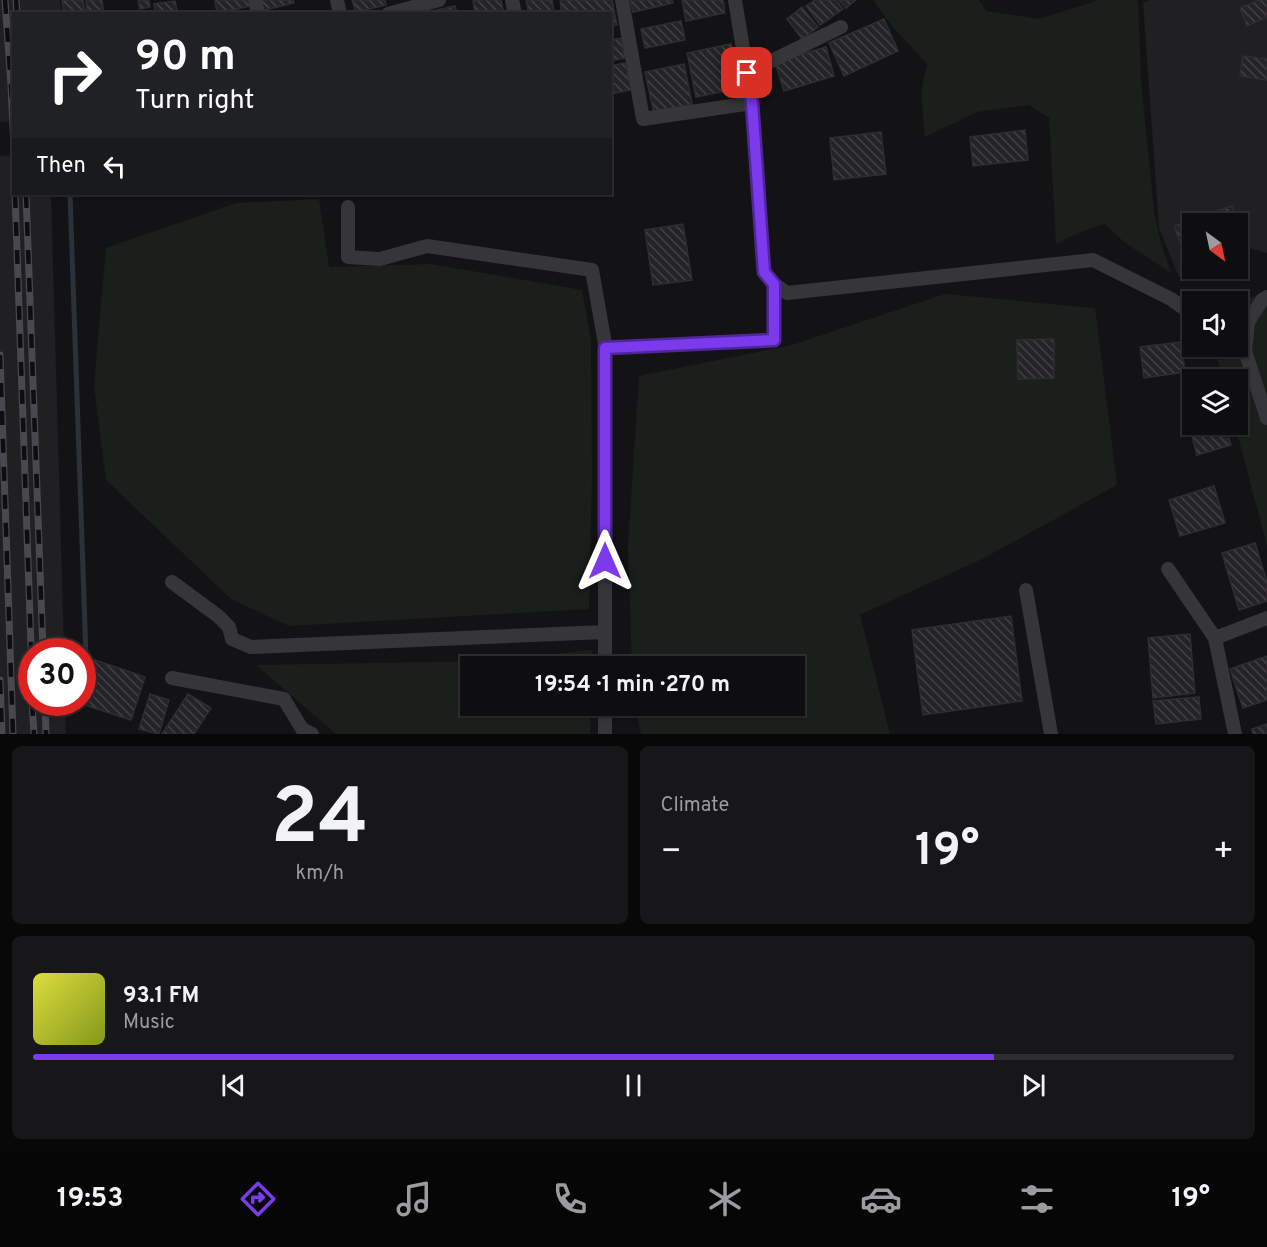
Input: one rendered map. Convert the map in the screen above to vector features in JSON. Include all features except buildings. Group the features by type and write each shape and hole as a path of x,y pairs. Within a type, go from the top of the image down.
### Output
{"street":[{"path":"622,0 643,119 752,103"},
{"path":"735,0 752,103 764,272 774,284 787,292 1093,260 1171,299 1182,307"},
{"path":"395,12 432,1"},
{"path":"747,73 841,27"},
{"path":"348,207 348,257 380,259 427,246 592,270 605,348 605,656"},
{"path":"605,348 774,340 774,284"},
{"path":"1248,322 1262,300 1267,297"},
{"path":"1244,357 1267,418"},
{"path":"1168,569 1215,638 1235,734"},
{"path":"172,582 218,616 229,627 232,639 252,647 605,632"},
{"path":"1026,590 1051,734"},
{"path":"1215,638 1267,618"},
{"path":"172,678 284,699 302,729 312,734"},
{"path":"605,716 605,734"}],"shaded area":[{"path":"0,0 60,0 62,12 12,12 12,121 0,122"},
{"path":"873,0 979,0 986,11 1039,19 1099,0 1138,0 1141,80 1154,211 1161,244 1171,273 1124,242 1105,224 1080,232 1056,244 1049,118 1029,105 977,112 925,137 921,94 927,64 893,27"},
{"path":"1150,0 1267,0 1267,253 1248,248 1248,213 1182,213 1182,276 1179,277 1159,228 1143,3"},
{"path":"12,155 12,195 51,195 64,638 18,638 18,716 65,716 66,734 0,734 0,156"},
{"path":"319,199 329,267 431,264 582,290 591,340 592,476 589,609 289,626 231,599 106,480 94,386 106,248 236,203"},
{"path":"945,294 1095,308 1117,485 984,558 860,615 890,734 641,734 637,716 805,716 805,656 632,656 628,549 639,376 792,345"},
{"path":"1267,295 1267,546 1238,435 1248,435 1248,369 1220,369 1217,357 1248,357 1248,297"},
{"path":"592,650 592,656 537,656"},
{"path":"460,662 460,716 591,716 590,734 336,734 256,665"}],"waterway":[{"path":"70,195 85,638"}],"railway":[{"path":"5,0 12,107"},
{"path":"16,0 17,12"},
{"path":"15,195 31,638"},
{"path":"26,195 43,638"},
{"path":"0,355 13,734"},
{"path":"0,680 2,734"},
{"path":"33,716 34,734"},
{"path":"45,716 46,734"}],"route":[{"path":"605,561 605,348 774,340 774,284 764,272 752,103 747,73"}]}
